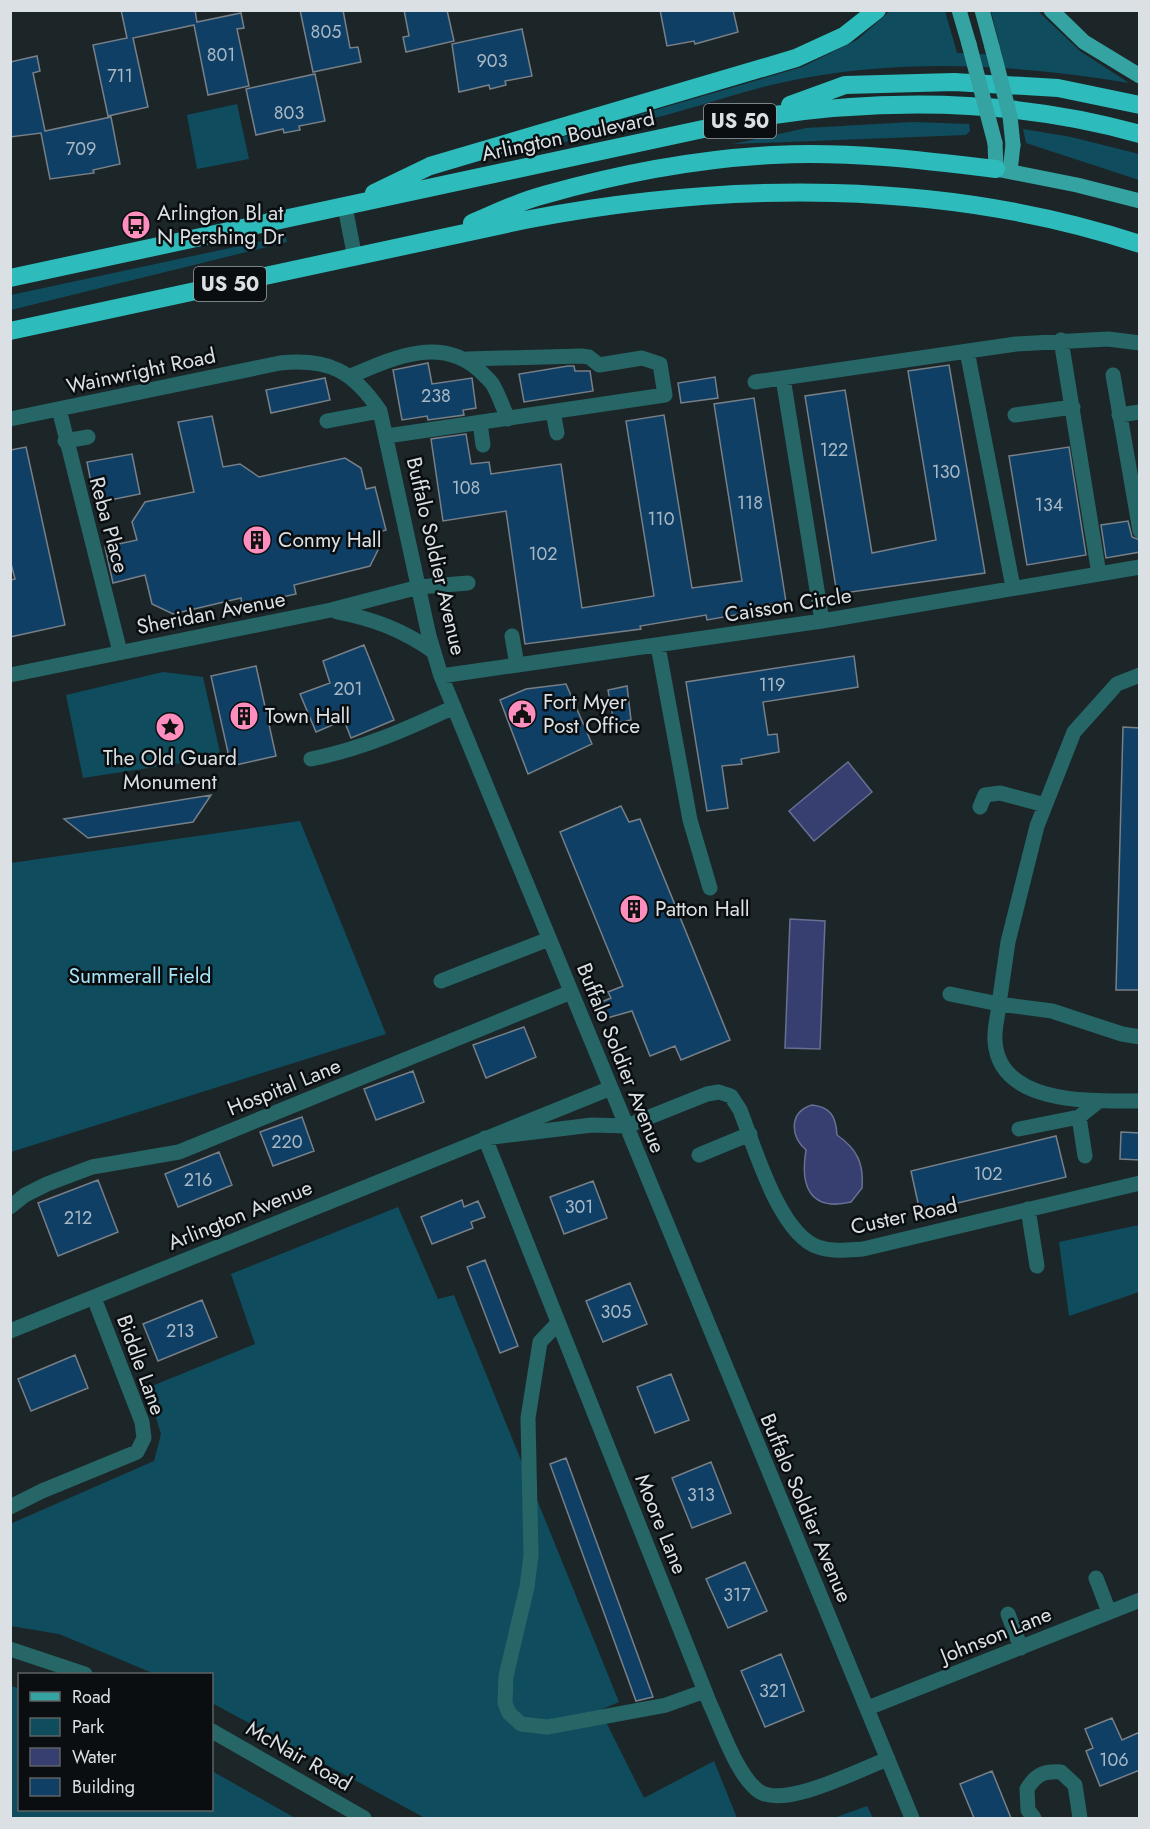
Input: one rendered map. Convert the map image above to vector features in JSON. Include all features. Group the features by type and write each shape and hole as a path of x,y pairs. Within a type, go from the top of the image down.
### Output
{"highway":[{"path":"345,207 430,166 796,58 844,36 878,10"},
{"path":"759,117 845,85 906,82 1026,85 1090,93 1140,105"},
{"name":"Arlington Boulevard","path":"10,278 759,117 864,105 934,104 1057,116 1140,134"},
{"path":"415,245 543,195 673,167 726,159 784,155 854,155 1003,170"},
{"name":"US 50","path":"10,331 525,220 599,207 710,195 787,192 899,197 1045,218 1140,244"}],"main road":[{"path":"959,10 1003,170"},
{"path":"982,10 1010,116 1013,145 1003,170"},
{"path":"1051,10 1084,42 1140,76"},
{"path":"1003,170 1140,201"}],"street":[{"path":"345,207 355,258"},
{"path":"755,382 967,351 1061,340 1108,339 1140,343"},
{"path":"1061,340 1099,574"},
{"path":"967,351 1013,587"},
{"path":"351,376 393,358 422,352 441,353 467,359 581,356 589,357 598,365 642,358 660,364 665,395 387,436"},
{"path":"467,359 492,383 508,419"},
{"name":"Buffalo Soldier Avenue","path":"280,363 305,361 321,363 351,376 366,390 381,411 419,587 441,676 761,1458 868,1708 912,1818"},
{"name":"Wainwright Road","path":"10,419 280,363"},
{"path":"1113,375 1140,531"},
{"path":"783,378 822,621"},
{"path":"1015,415 1073,407"},
{"name":"Reba Place","path":"59,409 65,441 120,652"},
{"path":"327,421 381,411"},
{"path":"554,412 557,433"},
{"path":"1119,416 1140,412"},
{"path":"480,423 483,445"},
{"path":"65,441 87,437"},
{"name":"Caisson Circle","path":"441,676 822,621 1140,567"},
{"name":"Sheridan Avenue","path":"10,675 331,610 419,587 468,583"},
{"path":"331,610 373,618 408,634 434,652"},
{"path":"512,636 517,665"},
{"path":"658,646 690,820 710,888"},
{"path":"1140,675 1117,684 1074,732 1045,805 1037,826 1011,932 995,1041 1005,1068 1030,1088 1048,1095 1099,1101 1140,1101"},
{"path":"311,759 358,748 403,731 454,707"},
{"path":"980,807 985,795 1000,793 1045,805"},
{"path":"441,981 549,939"},
{"name":"Hospital Lane","path":"10,1208 26,1195 47,1184 93,1167 178,1152 571,992"},
{"path":"950,994 999,1004 1052,1011 1122,1034 1140,1037"},
{"name":"Arlington Avenue","path":"10,1331 611,1088"},
{"name":"Custer Road","path":"627,1126 707,1094 719,1092 731,1096 750,1134 784,1216 798,1233 815,1246 838,1251 863,1249 1140,1183"},
{"path":"1019,1129 1079,1117 1099,1101"},
{"path":"1079,1117 1085,1156"},
{"name":"Arlington Avenue","path":"485,1138 591,1125 627,1126"},
{"path":"699,1155 750,1134"},
{"name":"Moore Lane","path":"485,1138 705,1691 742,1772 760,1792 778,1797 801,1792 888,1758"},
{"path":"1028,1209 1037,1266"},
{"name":"Biddle Lane","path":"10,1507 42,1491 137,1452 144,1437 142,1422 94,1298"},
{"path":"558,1323 540,1342 528,1418 531,1555 527,1587 506,1676 505,1703 513,1719 521,1724 547,1727 666,1705 705,1691"},
{"path":"1096,1578 1109,1612"},
{"name":"Johnson Lane","path":"868,1708 1140,1600"},
{"path":"1008,1614 1021,1648"},
{"path":"10,1649 82,1673"},
{"name":"McNair Road","path":"213,1732 364,1818"},
{"path":"1034,1818 1029,1810 1027,1790 1040,1774 1053,1771 1061,1772 1075,1785 1080,1818"}],"green space":[{"path":"890,11 945,11 957,53 1002,55 991,11 1038,11 1080,51 1129,83 1044,71 1002,68 959,66 874,69 774,84 574,140 529,147 802,67 857,40"},
{"path":"237,104 249,159 197,169 187,115"},
{"path":"912,122 969,124 970,131 966,135 733,144 806,128"},
{"path":"1023,129 1071,137 1139,154 1139,180 1026,143"},
{"path":"286,236 287,242 11,310 11,295"},
{"path":"163,672 203,677 221,757 83,778 66,695"},
{"name":"Summerall Field","path":"300,821 386,1034 11,1152 11,863"},
{"path":"398,1207 438,1299 454,1295 619,1702 600,1710 644,1798 714,1761 737,1818 425,1818 213,1704 213,1673 153,1673 59,1634 11,1626 10,1524 154,1461 161,1434 147,1388 255,1344 231,1274"},
{"path":"1139,1225 1139,1292 1069,1316 1059,1242"},
{"path":"10,1686 18,1688 18,1811 213,1811 213,1772 295,1818 11,1818"},
{"path":"867,1806 873,1818 834,1818"}],"water":[{"path":"848,762 872,792 814,841 789,811"},
{"path":"790,919 825,921 820,1049 785,1048"},
{"path":"812,1105 824,1108 831,1114 837,1135 850,1146 858,1157 862,1171 862,1188 851,1202 825,1203 810,1193 805,1174 806,1150 797,1138 794,1125 799,1113"}],"building":[{"path":"121,10 195,10 197,22 241,13 244,28 237,29 249,86 208,95 194,25 133,38 148,107 108,116 93,45 127,38"},
{"path":"300,10 343,10 350,48 358,47 361,62 313,72"},
{"path":"404,10 447,10 454,41 406,52 403,37 409,36"},
{"path":"660,10 733,10 738,32 695,44 694,41 667,46"},
{"path":"522,29 532,76 505,81 506,85 490,89 489,85 459,92 452,44"},
{"path":"37,56 40,71 33,73 45,131 111,117 120,164 93,170 94,173 50,179 41,133 10,137 10,62"},
{"path":"315,74 325,121 299,126 300,130 284,133 283,129 256,135 246,89"},
{"path":"428,363 432,384 472,378 476,408 463,410 464,415 428,420 427,416 402,420 393,370"},
{"path":"949,365 985,573 837,594 805,396 845,390 872,553 936,540 908,371"},
{"path":"574,366 575,371 590,371 593,391 524,402 519,374"},
{"path":"715,377 718,398 681,403 678,383"},
{"path":"325,378 330,400 271,413 266,390"},
{"path":"754,398 786,602 740,609 741,614 707,620 706,615 640,626 641,629 525,644 506,511 443,521 431,439 466,434 471,464 489,462 491,474 561,464 582,608 654,596 626,421 664,415 692,588 742,581 714,404"},
{"name":"Conmy Hall","path":"212,416 223,467 240,464 259,477 345,458 361,468 366,489 375,487 386,530 375,533 379,548 370,566 294,585 296,594 242,606 241,598 173,614 152,604 145,575 113,583 105,547 137,540 132,522 145,502 194,492 178,422"},
{"path":"26,447 65,625 10,637 10,580 15,579 10,560 10,450"},
{"path":"1069,447 1086,555 1027,565 1009,456"},
{"path":"132,454 140,494 95,503 87,462"},
{"path":"1128,521 1132,537 1140,540 1140,552 1106,558 1101,525"},
{"path":"364,645 394,720 351,738 344,720 316,732 300,694 330,683 323,661"},
{"path":"854,656 858,687 763,702 768,735 777,734 779,752 741,759 742,764 722,766 728,808 707,811 686,682"},
{"name":"Town Hall","path":"256,666 276,756 231,766 211,676"},
{"path":"566,684 592,744 528,774 500,700 526,689"},
{"path":"627,686 631,720 614,723 608,690"},
{"path":"1123,727 1140,728 1140,990 1116,990"},
{"path":"211,795 193,822 88,838 64,819"},
{"name":"Patton Hall","path":"621,806 629,822 640,819 730,1040 681,1060 675,1046 650,1056 632,1011 600,1020 594,1005 611,998 608,992 623,986 560,832"},
{"path":"524,1027 536,1057 486,1078 473,1045"},
{"path":"413,1071 424,1102 376,1120 364,1089"},
{"path":"302,1117 314,1151 273,1166 260,1132"},
{"path":"1121,1132 1140,1133 1140,1160 1120,1159"},
{"path":"1056,1136 1066,1177 920,1212 911,1171"},
{"path":"219,1152 232,1185 178,1207 165,1174"},
{"path":"98,1180 118,1232 58,1256 38,1203"},
{"path":"593,1181 607,1218 564,1234 550,1197"},
{"path":"462,1200 464,1207 478,1201 485,1217 471,1222 473,1228 432,1244 421,1217"},
{"path":"485,1260 518,1346 500,1353 467,1267"},
{"path":"630,1283 647,1324 603,1342 586,1301"},
{"path":"202,1300 217,1337 158,1361 143,1324"},
{"path":"75,1355 88,1388 31,1411 18,1379"},
{"path":"671,1374 689,1420 655,1433 637,1387"},
{"path":"566,1458 653,1697 636,1701 550,1464"},
{"path":"711,1462 731,1513 692,1528 672,1478"},
{"path":"745,1562 767,1611 728,1628 706,1579"},
{"path":"781,1654 804,1711 765,1727 741,1671"},
{"path":"1112,1718 1122,1740 1140,1732 1140,1770 1100,1786 1086,1751 1093,1748 1085,1729"},
{"path":"992,1771 1011,1818 974,1818 960,1784"}],"place":[{"name":"Arlington Bl at N Pershing Dr","path":"136,225"},
{"name":"Conmy Hall","path":"257,540"},
{"name":"Fort Myer Post Office","path":"522,714"},
{"name":"Town Hall","path":"244,716"},
{"name":"The Old Guard Monument","path":"170,727"},
{"name":"Patton Hall","path":"634,909"}]}
